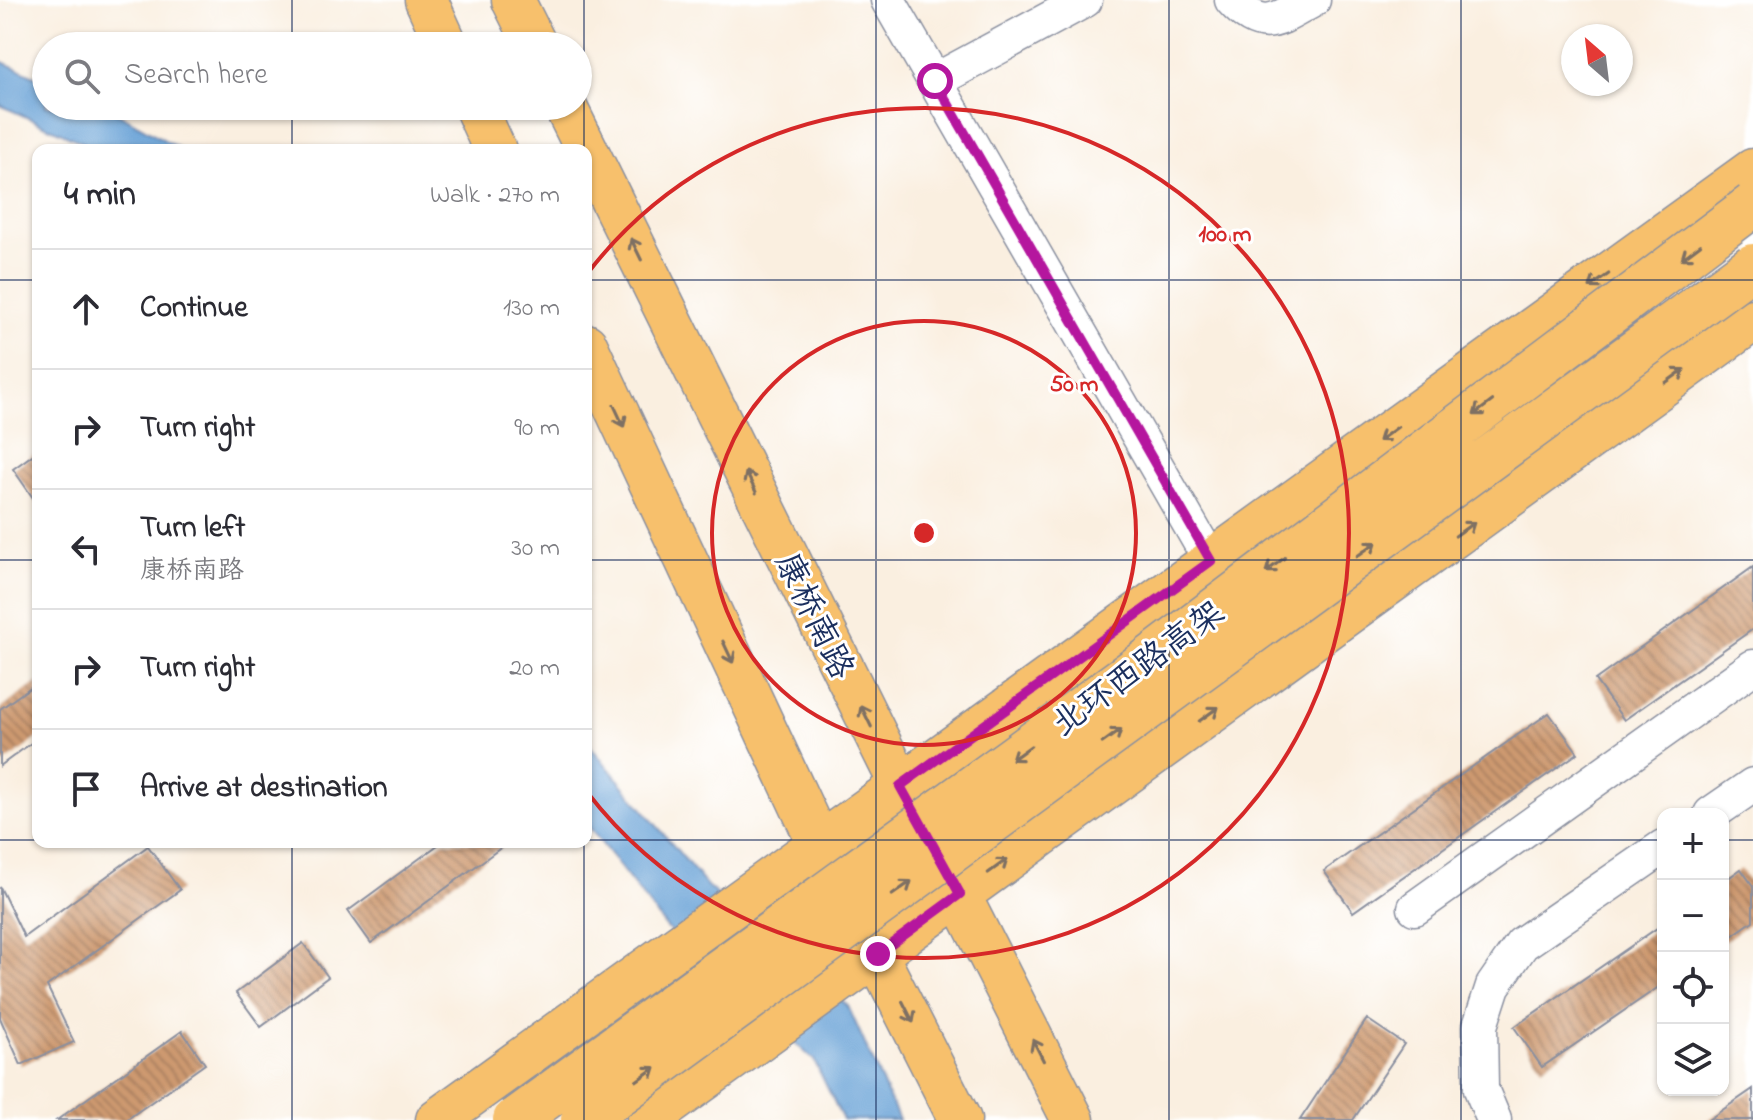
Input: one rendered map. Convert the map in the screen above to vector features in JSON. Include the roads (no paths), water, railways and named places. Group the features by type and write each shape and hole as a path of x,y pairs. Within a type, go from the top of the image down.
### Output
{"highway":[{"name":"北环西路高架","path":"515,1120 1143,664 1753,205"},
{"name":"北环西路高架","path":"583,1120 1753,266"}],"main road":[{"path":"426,0 441,32"},
{"path":"513,0 529,32"},
{"path":"481,120 492,144"},
{"name":"康桥南路","path":"572,120 584,144"},
{"name":"康桥南路","path":"592,161 900,786 960,894 1073,1120"},
{"path":"437,1120 1753,170"},
{"path":"648,1120 1753,320"},
{"path":"592,358 818,845 861,966 960,1120"}],"street":[{"path":"888,0 1211,561"},
{"path":"935,81 1085,0"},
{"path":"1232,0 1244,14 1262,23 1274,21 1313,0"},
{"path":"1415,908 1753,667"},
{"path":"1720,808 1753,785"},
{"path":"1494,1120 1481,1089 1480,1042 1480,1026 1493,986 1522,944 1657,851"}],"water":[{"path":"0,61 32,75 32,120 0,105"},
{"path":"33,120 130,120 172,144 86,144"},
{"path":"592,748 707,886 848,1006 899,1120 843,1120 814,1060 667,928 592,831"}]}
